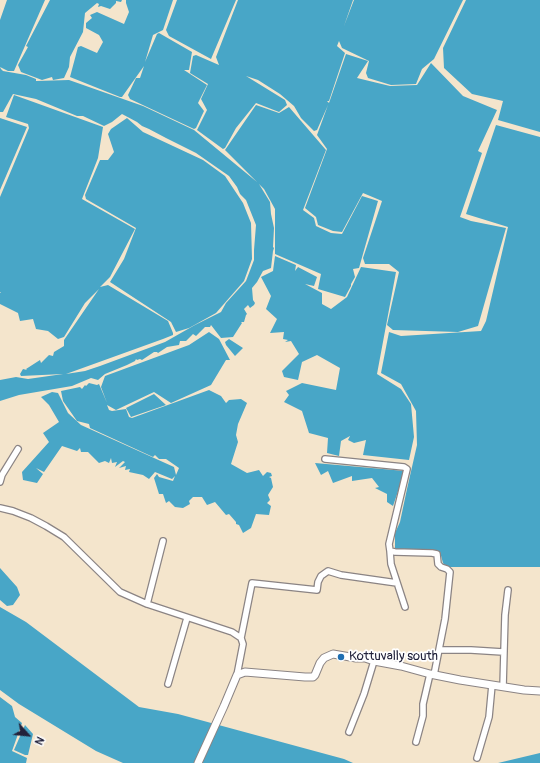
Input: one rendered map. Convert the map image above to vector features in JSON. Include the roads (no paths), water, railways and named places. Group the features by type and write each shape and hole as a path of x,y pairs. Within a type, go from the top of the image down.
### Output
{"main road":[{"path":"198,763 237,675 245,672 313,677 320,662 324,658 333,654 365,658 460,680 540,691"}],"street":[{"path":"0,482 2,475 18,449"},
{"path":"325,459 404,466 407,469 389,544 391,564 406,607"},
{"path":"0,508 31,518 64,537 120,592 147,604 232,632 241,638"},
{"path":"147,604 163,541"},
{"path":"390,551 437,554 438,564 441,567 447,568 450,572 445,619 439,650 423,704 416,742"},
{"path":"237,675 243,644 241,638 252,583 317,590 318,582 321,576 328,570 341,575 397,583"},
{"path":"503,687 503,652 508,590"},
{"path":"168,684 187,618"},
{"path":"439,650 503,652"},
{"path":"349,732 364,694 374,661"},
{"path":"477,758 489,717 492,685"}],"water":[{"path":"7,0 45,0 14,71 8,71 0,67 0,20"},
{"path":"50,0 122,0 121,2 116,1 110,9 101,6 98,7 99,4 97,3 85,13 83,32 70,57 69,67 64,78 53,80 52,77 42,80 21,72 18,65 28,47 26,46"},
{"path":"126,0 173,0 163,30 153,35 145,62 157,34 159,33 192,52 189,70 184,70 207,85 198,103 204,111 196,128 194,129 130,99 128,95 136,78 140,78 144,66 122,97 70,77 78,47 81,46 97,53 103,42 99,35 86,28 86,23 92,18 90,15 97,12 124,24 129,12"},
{"path":"177,0 236,0 211,59 169,36 166,30"},
{"path":"238,0 353,0 344,26 354,0 463,0 434,59 422,69 416,84 391,85 368,78 366,73 369,61 342,48 339,41 337,46 345,53 329,101 327,101 329,103 346,54 368,61 357,78 390,86 417,85 431,63 463,96 497,110 478,151 482,153 460,217 471,221 506,228 478,326 458,332 393,330 387,325 399,272 389,264 365,264 363,258 382,201 363,193 342,232 333,231 318,225 316,217 305,208 327,149 317,135 328,105 317,130 314,131 301,118 294,106 280,94 258,80 246,76 285,100 287,105 279,112 256,103 236,128 223,149 197,130 207,110 201,99 208,84 190,73 193,56 196,55 219,65 216,57"},
{"path":"466,0 540,0 540,132 498,120 503,101 472,94 444,68 443,48"},
{"path":"0,67 3,71 26,75 36,79 36,81 69,80 143,106 194,130 257,182 225,150 256,105 279,113 289,107 326,150 303,210 314,218 316,226 331,233 342,234 362,196 378,201 359,268 353,269 355,277 345,297 318,289 321,274 275,254 275,209 264,189 259,184 270,202 274,228 274,248 271,268 263,271 252,288 253,300 255,303 250,308 248,305 244,309 247,314 244,322 241,322 242,323 233,337 221,338 211,325 210,327 205,327 196,336 193,334 186,341 180,341 179,345 167,347 158,353 154,352 142,360 136,359 127,365 105,374 98,380 91,378 72,386 19,395 0,401 0,380 16,377 28,379 63,374 21,376 20,374 23,369 27,370 26,369 40,360 41,363 49,355 53,356 54,352 64,346 64,340 99,289 85,303 64,337 58,339 48,331 36,329 33,319 20,321 18,313 0,304 0,197 29,128 28,124 6,117 14,95 103,127 98,158 82,199 135,229 110,277 100,287 108,285 168,321 173,333 173,335 163,339 66,374 85,371 165,342 221,312 226,303 246,281 254,260 256,225 246,200 240,194 229,176 196,153 142,126 122,114 104,126 83,116 77,116 36,99 13,94 3,112 0,112"},
{"path":"0,118 27,127 0,190"},
{"path":"127,118 143,132 203,160 225,176 243,203 251,223 252,259 244,281 216,313 189,328 176,332 171,322 110,282 124,259 136,228 86,199 85,195 100,160 108,160 114,152 108,134 111,129"},
{"path":"496,125 540,137 540,567 446,567 443,563 440,552 432,550 395,550 395,533 400,522 417,445 416,411 401,384 381,373 389,332 401,336 481,331 486,321 508,227 466,214"},
{"path":"275,256 296,265 295,271 298,267 317,277 314,286 305,284 322,293 322,304 331,309 347,297 361,267 396,272 377,374 401,389 411,404 414,437 409,460 363,455 366,440 354,443 348,440 350,436 341,441 339,456 327,453 328,438 309,433 302,411 284,402 289,395 286,391 302,383 336,390 340,368 317,355 302,362 298,380 284,377 282,371 299,354 291,341 285,342 288,340 283,339 284,332 270,333 277,319 266,309 271,296 261,277 273,271"},
{"path":"209,332 219,339 230,360 226,360 211,385 171,403 154,392 116,410 107,405 109,410 112,411 126,409 129,417 132,418 209,390 221,396 226,403 229,400 241,399 247,403 238,424 236,435 238,442 231,464 247,473 259,470 263,476 267,472 271,473 272,476 269,477 271,478 273,487 268,495 270,500 267,503 271,506 269,515 256,514 251,528 243,533 239,525 236,524 229,514 226,515 215,502 207,505 202,497 193,497 189,501 190,504 183,508 175,507 169,501 166,503 163,494 159,494 154,478 157,474 159,477 173,481 175,476 172,479 155,472 149,479 143,475 129,472 130,469 125,470 126,466 119,468 125,462 123,461 115,467 117,462 112,463 111,458 109,463 105,461 99,463 88,452 81,452 80,448 77,451 62,446 44,472 36,468 43,474 37,483 23,480 22,472 49,442 43,433 59,422 49,405 41,397 52,392 58,393 68,413 81,425 174,467 176,475 179,468 166,459 159,459 155,455 153,457 90,428 89,424 77,421 63,401 61,391 80,387 82,389 89,383 99,384 107,403 101,387 105,376 189,345"},
{"path":"229,339 243,348 235,356 226,345 225,342"},
{"path":"154,394 166,405 131,417 126,408"},
{"path":"315,463 405,471 393,506 387,502 387,494 375,488 379,487 372,478 352,481 352,476 333,483 328,471 321,475"},
{"path":"0,568 17,587 20,595 13,605 7,606 0,600"},
{"path":"0,607 26,622 139,707 178,714 344,759 353,763 123,763 96,751 19,704 0,690"},
{"path":"0,697 12,706 15,717 22,723 12,751 27,758 26,763 0,763"},
{"path":"25,725 33,734 28,755 14,750"},
{"path":"540,753 540,763 498,763"}],"place":[{"name":"Kottuvally south","path":"341,657"}]}
